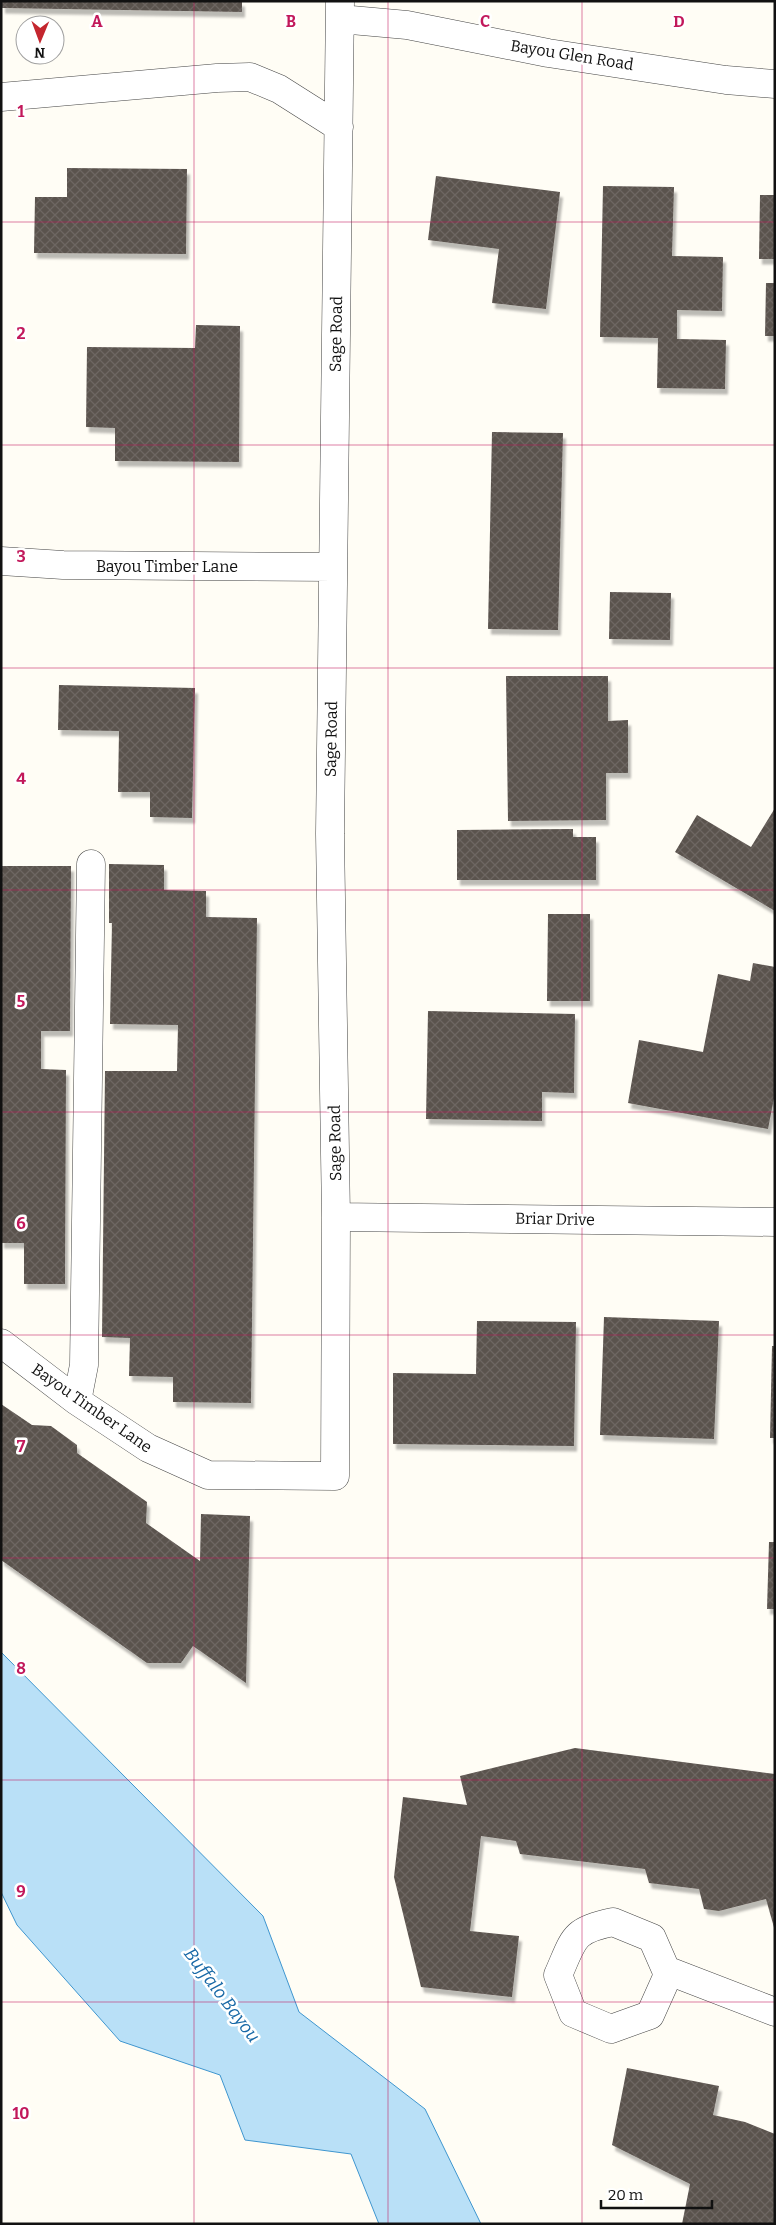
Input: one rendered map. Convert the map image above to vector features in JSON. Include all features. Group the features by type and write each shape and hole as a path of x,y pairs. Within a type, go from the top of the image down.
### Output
{"street":[{"name":"Bayou Glen Road","path":"340,10 548,53 726,80 775,84"},
{"name":"Sage Road","path":"334,1476 336,1217 330,834 340,10"},
{"path":"1,97 217,78 250,78 279,89 339,127"},
{"name":"Bayou Timber Lane","path":"1,561 63,565 333,567"},
{"path":"77,1401 84,1365 90,864"},
{"name":"Briar Drive","path":"336,1217 775,1222"},
{"name":"Bayou Timber Lane","path":"1,1343 77,1401 148,1448 208,1475 334,1476"},
{"path":"666,1970 775,2012"}],"water":[{"name":"Buffalo Bayou","path":"1,1652 263,1916 299,2012 425,2109 481,2224 379,2224 351,2154 245,2140 220,2075 120,2041 17,1925 1,1892"}],"building":[{"path":"2,1 242,1 242,12 2,8"},
{"path":"67,168 187,169 186,254 34,253 35,197 67,197"},
{"path":"436,176 560,192 546,309 492,303 499,249 428,240"},
{"path":"603,186 674,187 672,256 723,257 722,311 677,310 677,339 726,340 725,389 657,388 658,338 600,337"},
{"path":"760,195 775,195 775,259 759,259"},
{"path":"766,283 775,283 775,336 765,336"},
{"path":"196,325 240,326 239,462 115,461 115,428 86,427 87,347 195,348"},
{"path":"492,432 563,433 558,630 488,629"},
{"path":"610,592 671,593 670,640 609,639"},
{"path":"506,676 608,676 608,721 628,720 628,773 606,773 606,820 508,821"},
{"path":"59,685 195,688 192,818 150,817 150,792 118,792 119,731 58,730"},
{"path":"775,808 775,911 675,852 697,815 751,847"},
{"path":"573,829 573,837 596,837 596,880 457,880 457,830"},
{"path":"109,864 164,865 164,890 206,891 206,917 257,918 251,1403 173,1402 173,1377 129,1376 130,1338 102,1337 105,1071 177,1071 178,1025 110,1024 112,923 109,923"},
{"path":"1,866 71,866 70,1031 41,1031 41,1069 66,1070 65,1284 24,1284 24,1243 1,1243"},
{"path":"548,914 590,914 590,1001 547,1001"},
{"path":"753,963 775,967 775,1093 768,1129 628,1103 639,1040 703,1052 718,974 750,981"},
{"path":"428,1011 575,1014 574,1093 542,1092 542,1121 426,1119"},
{"path":"604,1317 719,1321 714,1439 600,1435"},
{"path":"477,1321 576,1322 574,1446 393,1444 393,1373 476,1374"},
{"path":"772,1346 775,1346 775,1438 770,1438"},
{"path":"1,1404 32,1425 51,1426 77,1445 77,1453 147,1502 146,1523 200,1561 201,1514 250,1516 246,1683 193,1646 181,1663 147,1663 1,1560"},
{"path":"769,1542 775,1542 775,1609 767,1609"},
{"path":"575,1748 775,1774 775,1931 766,1899 719,1911 704,1909 699,1889 649,1883 645,1869 520,1854 516,1841 481,1836 470,1931 519,1936 512,1997 421,1987 394,1877 403,1797 467,1805 460,1776"},
{"path":"627,2068 719,2086 713,2115 745,2122 775,2134 775,2224 682,2224 690,2184 612,2145"}]}
